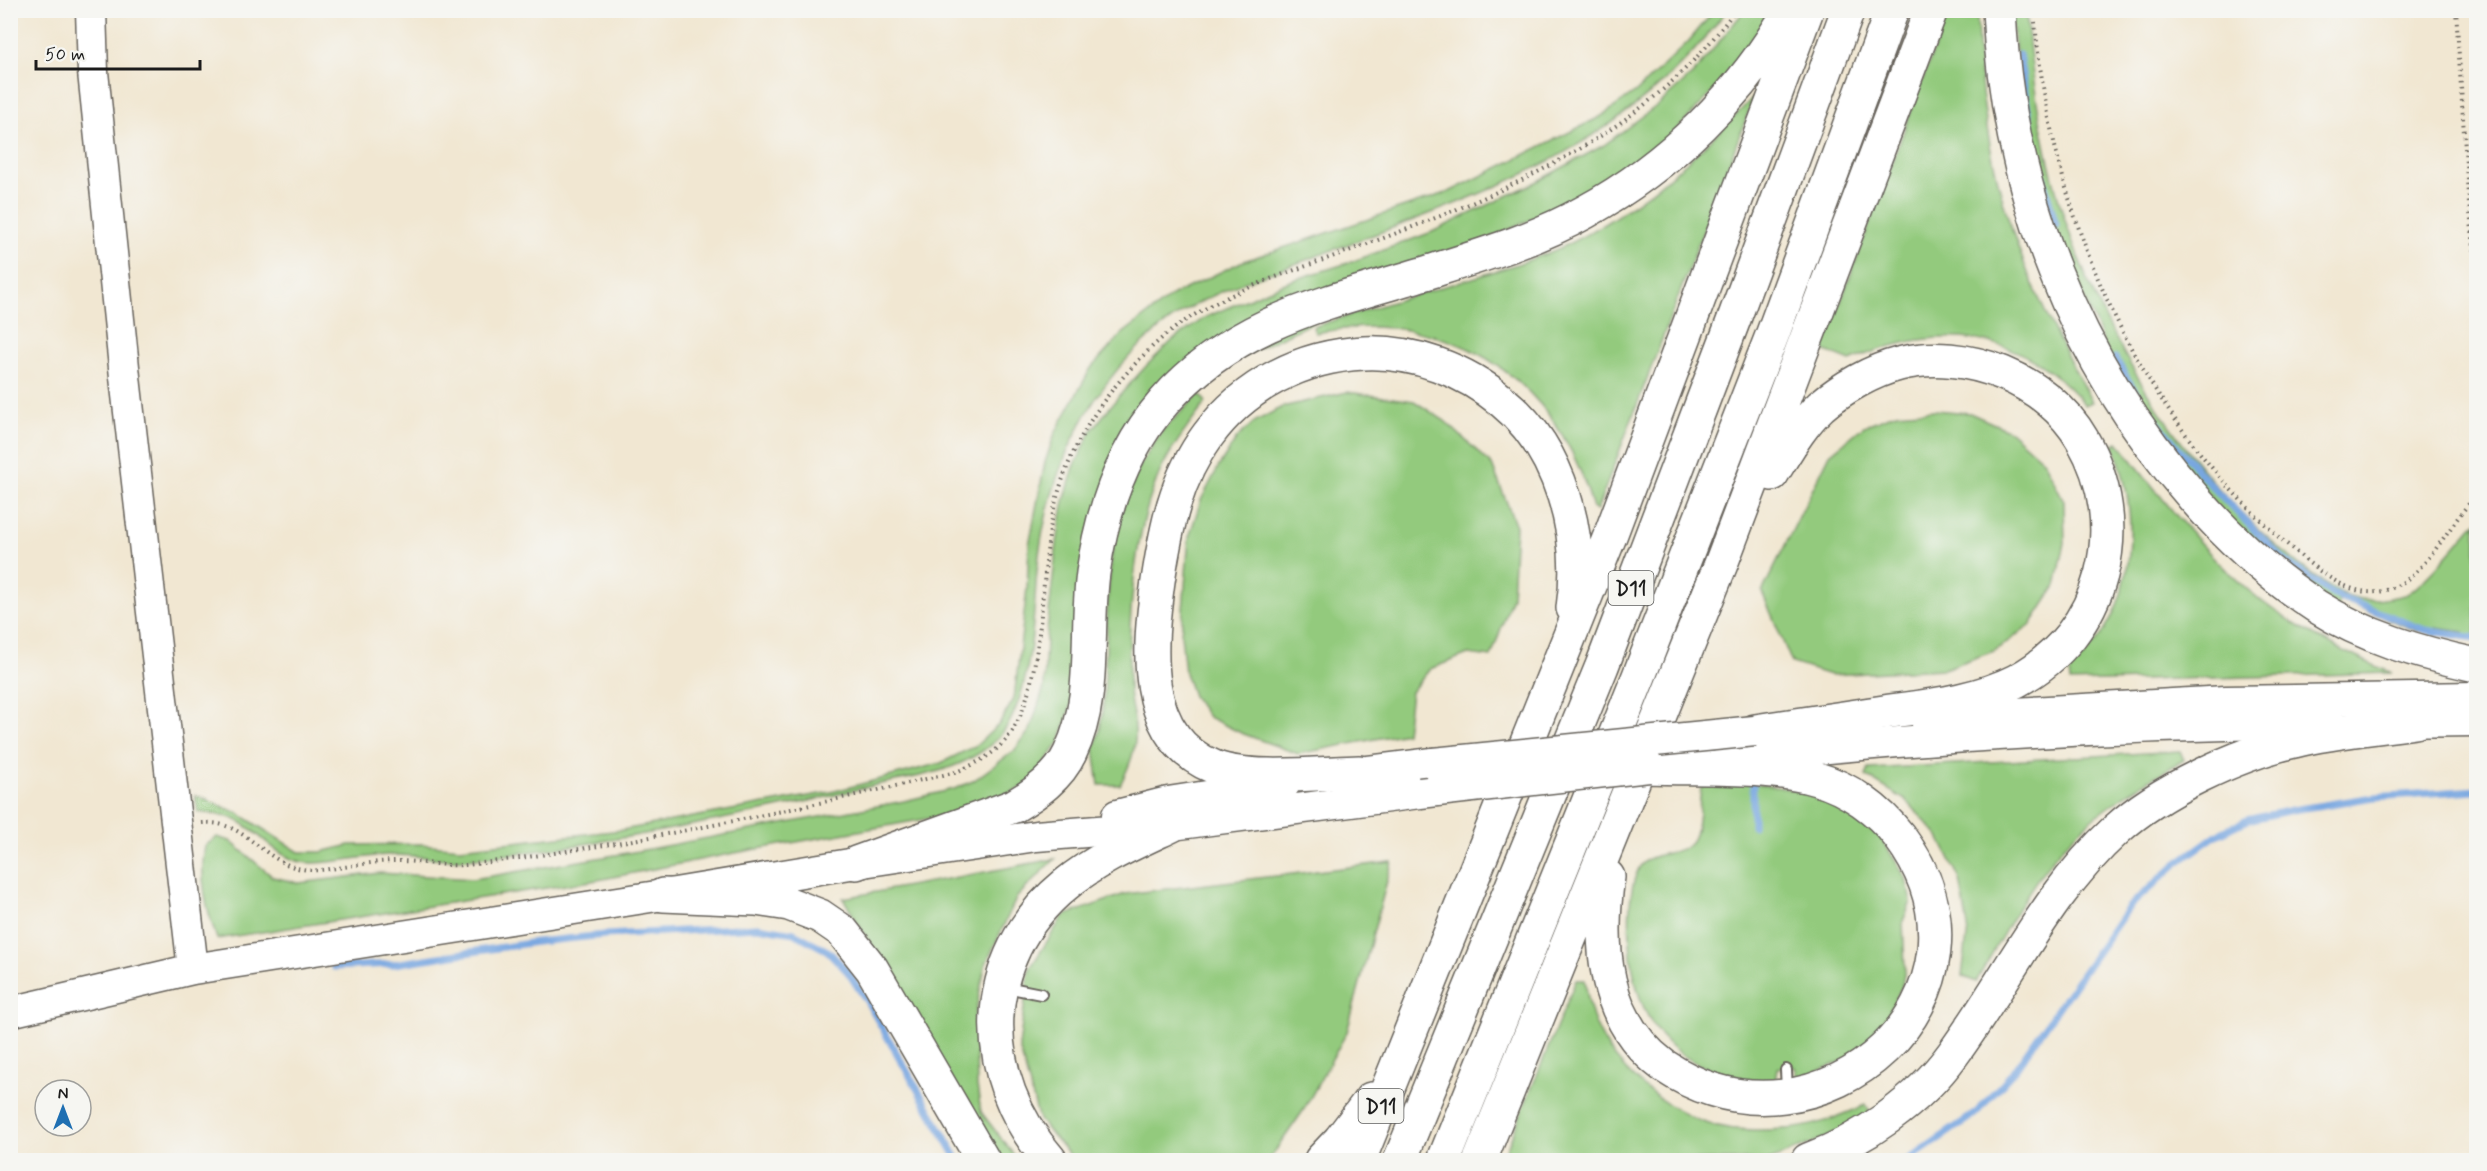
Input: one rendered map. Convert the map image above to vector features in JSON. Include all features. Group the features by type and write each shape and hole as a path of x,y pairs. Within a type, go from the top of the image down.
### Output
{"highway":[{"path":"856,863 1014,806 1037,792 1057,772 1070,754 1080,726 1085,698 1093,577 1099,534 1115,481 1136,440 1163,402 1197,369 1226,347 1263,326 1310,307 1521,241 1583,213 1634,182 1675,149 1724,102 1758,59 1790,10"},
{"path":"1561,659 1610,536 1807,10"},
{"name":"D11","path":"1400,1161 1602,666 1848,10"},
{"name":"D11","path":"1444,1161 1639,676 1768,344 1892,10"},
{"path":"1480,1161 1721,564 1931,10"},
{"path":"1999,10 2004,79 2011,120 2027,191 2043,241 2074,317 2096,360 2149,442 2207,513 2240,546 2290,588 2352,625 2388,641 2425,654 2476,666"},
{"path":"1359,772 1245,773 1214,767 1190,752 1173,735 1160,710 1152,678 1151,647 1154,608 1166,528 1175,496 1184,474 1208,434 1237,403 1275,376 1299,366 1332,357 1375,353 1400,355 1425,360 1471,378 1511,408 1542,446 1553,468 1569,515 1575,569 1574,600 1561,659"},
{"path":"1649,767 1746,752 1936,705 2015,681 2058,651 2081,622 2095,596 2104,566 2108,537 2105,507 2098,475 2082,439 2063,414 2043,396 2015,379 1992,369 1961,362 1927,360 1899,364 1868,376 1846,388 1822,406 1796,435 1721,564"},
{"name":"D11","path":"1359,1161 1561,659"},
{"path":"1808,1161 1873,1128 1926,1084 1952,1055 2078,867 2118,828 2166,794 2230,763 2274,747 2296,740 2415,722"},
{"path":"1615,831 1604,903 1603,947 1611,989 1630,1029 1643,1047 1660,1063 1698,1088 1741,1101 1787,1102 1808,1099 1849,1083 1875,1064 1898,1041 1910,1023 1927,984 1934,944 1933,923 1927,893 1917,864 1892,827 1876,812 1848,793 1817,779 1788,773 1746,752"},
{"path":"1050,1161 1023,1126 1005,1087 997,1041 997,1016 1002,986 1017,943 1036,915 1065,885 1108,856 1172,825"},
{"path":"663,895 756,899 789,904 820,916 842,931 872,969 983,1161"},
{"path":"1321,1161 1355,1122 1404,1051"}],"main road":[{"path":"91,10 93,72 124,375 193,969"},
{"path":"1746,752 2111,706 2325,698 2476,697"},
{"path":"1036,836 1168,802 1359,772 1433,763 1746,752 2082,731 2231,725 2476,721"},
{"path":"10,1012 193,969 1036,836 1172,825 1420,793 1649,767"}],"lane":[{"path":"1002,986 1041,994"},
{"path":"1786,1070 1787,1102"}],"path":[{"path":"175,825 207,822 229,826 278,862 304,870 320,870 378,861 471,865 638,840 802,808 956,772 974,765 1010,735 1026,702 1034,667 1048,530 1073,451 1099,405 1162,337 1212,304 1262,282 1466,207 1553,164 1629,118 1684,70 1734,10"},
{"path":"2034,10 2040,68 2057,158 2082,241 2121,327 2156,390 2227,486 2306,561 2333,579 2367,592 2380,592 2394,588 2412,575 2436,548 2457,516 2476,496"},
{"path":"2456,10 2468,195 2476,264"}],"green space":[{"path":"1714,11 1726,11 1685,60 1641,101 1592,136 1540,166 1486,191 1222,291 1187,309 1142,344 1117,370 1095,400 1062,464 1042,534 1031,644 1020,698 1005,730 994,743 973,757 945,769 923,775 728,818 597,842 466,859 388,855 320,863 300,862 280,853 236,820 222,815 198,812 195,795 238,813 299,852 321,852 350,845 421,844 460,848 622,830 831,792 941,763 977,745 999,724 1014,699 1027,588 1029,545 1045,462 1055,433 1091,368 1122,334 1173,295 1241,262 1449,192 1600,117 1636,92 1688,42"},
{"path":"1744,11 1773,11 1735,69 1662,145 1584,196 1490,238 1148,401 1060,742 1029,785 965,812 598,880 217,939 203,881 203,858 205,846 217,837 230,841 273,877 299,883 380,873 473,879 633,852 904,801 954,789 973,781 1014,751 1030,730 1044,687 1046,638 1057,543 1063,505 1074,467 1092,430 1147,365 1173,340 1206,317 1290,281 1351,262 1432,232 1536,182 1604,145 1659,104 1693,74"},
{"path":"1948,11 1977,11 1982,93 1990,147 2003,201 2037,294 2092,402 2085,405 2060,380 2034,361 2006,347 1976,340 1946,338 1915,341 1850,361 1823,350"},
{"path":"2010,11 2026,11 2035,90 2050,169 2082,267 2129,362 2188,451 2222,492 2258,529 2296,562 2339,592 2363,599 2375,600 2407,594 2432,572 2476,522 2476,638 2463,637 2464,632 2436,628 2435,634 2417,631 2339,599 2338,610 2230,527 2121,384 2035,183"},
{"path":"1755,95 1597,510 1593,509 1580,471 1563,436 1541,406 1515,379 1486,358 1452,342 1415,331 1374,327 1315,333 1313,327 1527,261 1589,233 1616,217 1665,180 1689,160"},
{"path":"1347,392 1414,401 1445,421 1492,465 1516,526 1512,597 1491,657 1468,654 1430,669 1411,692 1406,733 1298,754 1241,733 1208,717 1193,696 1185,673 1181,634 1189,537 1201,500 1219,466 1237,438 1254,422 1282,407"},
{"path":"1199,394 1206,402 1179,439 1157,479 1142,528 1137,554 1131,609 1129,662 1129,692 1135,728 1134,751 1120,785 1099,785 1094,749 1100,730 1104,699 1108,595 1112,554 1120,515 1140,465 1162,431"},
{"path":"1934,410 1970,413 2010,431 2044,461 2064,501 2065,543 2056,586 2030,626 1994,651 1944,669 1830,675 1792,663 1762,592 1830,454 1864,426 1896,413"},
{"path":"2118,442 2186,527 2242,585 2309,633 2392,673 2070,682 2069,671 2097,640 2116,608 2128,562 2130,538 2126,490 2113,445"},
{"path":"2180,751 2184,760 2105,809 2064,846 2027,894 1976,982 1962,976 1968,928 1960,880 1939,837 1907,801 1866,776 1869,769"},
{"path":"1753,783 1812,793 1859,816 1878,833 1906,878 1911,902 1903,921 1905,969 1902,986 1889,1013 1874,1035 1848,1059 1798,1079 1795,1067 1777,1068 1775,1083 1743,1079 1715,1071 1690,1060 1670,1046 1654,1027 1642,1003 1634,975 1629,915 1632,887 1638,870 1649,859 1689,844 1694,837 1697,825 1701,787"},
{"path":"1055,859 1017,897 985,966 975,1015 977,1086 981,1112 1013,1154 1021,1160 998,1160 843,898"},
{"path":"1392,862 1347,1032 1303,1111 1269,1160 1074,1160 1039,1120 1019,1047 1029,970 1063,916 1125,894"},
{"path":"1576,980 1585,980 1594,1020 1604,1041 1627,1071 1657,1097 1690,1116 1725,1128 1765,1130 1816,1124 1866,1105 1871,1115 1825,1138 1770,1160 1502,1160"}],"waterway":[{"path":"2019,55 2034,148"},
{"path":"2037,158 2056,225"},
{"path":"2115,358 2136,393"},
{"path":"2150,414 2206,480 2283,559 2332,594 2425,630 2476,638"},
{"path":"1753,783 1753,826"},
{"path":"1908,1160 1976,1113 2014,1071 2129,907 2176,864 2215,836 2247,820 2292,810 2374,797 2476,790"},
{"path":"334,967 394,964 536,942 605,935 758,927 794,933 828,951 848,972 958,1160"}]}
